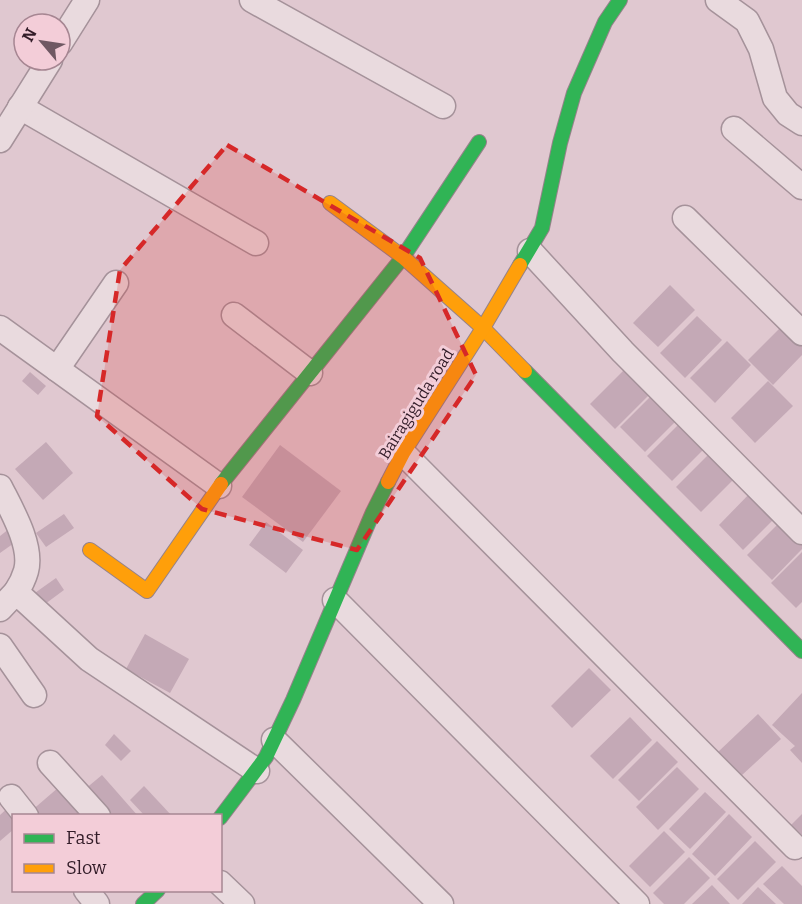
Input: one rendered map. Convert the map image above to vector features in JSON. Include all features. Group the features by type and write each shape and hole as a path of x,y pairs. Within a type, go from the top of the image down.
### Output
{"street":[{"path":"72,24 87,0"},
{"name":"Bairagiguda road","path":"222,815 257,771 274,740 373,512 403,453 483,328 542,228 560,143 574,93 605,22 620,0"},
{"path":"718,0 747,21 761,49 775,98 788,114 802,123"},
{"path":"264,3 443,106"},
{"path":"0,140 42,72"},
{"path":"20,107 256,243"},
{"path":"734,129 802,187"},
{"path":"90,550 147,591 219,486 403,257 479,142"},
{"path":"330,203 403,257 483,328 802,651"},
{"path":"685,218 802,333"},
{"path":"530,251 623,352 802,532"},
{"path":"57,369 116,283"},
{"path":"234,315 310,373"},
{"path":"0,328 219,486"},
{"path":"403,453 795,847"},
{"path":"0,487 25,541 28,556 26,571 8,600 89,659 257,771"},
{"path":"335,600 637,904"},
{"path":"0,646 34,695"},
{"path":"274,740 441,904"},
{"path":"50,763 96,814"},
{"path":"222,885 242,904"},
{"path":"87,892 97,904"},
{"path":"143,904 157,892"}],"highlighted area":[{"path":"227,145 420,258 476,375 357,550 202,509 97,416 120,270"}],"building":[{"path":"670,285 695,310 658,347 633,323"},
{"path":"697,316 722,340 685,378 660,353"},
{"path":"785,323 802,340 802,355 773,385 748,360"},
{"path":"727,341 751,365 715,403 690,378"},
{"path":"627,367 652,392 615,429 590,404"},
{"path":"30,372 46,386 38,395 22,381"},
{"path":"768,381 793,406 755,443 731,418"},
{"path":"657,390 682,415 645,452 620,427"},
{"path":"684,419 709,444 672,481 647,456"},
{"path":"46,442 73,473 43,500 15,469"},
{"path":"280,445 341,491 303,542 242,497"},
{"path":"713,450 738,475 701,512 676,487"},
{"path":"755,488 780,513 743,550 719,525"},
{"path":"64,514 74,528 46,547 36,533"},
{"path":"784,518 802,536 802,549 772,580 747,555"},
{"path":"266,522 303,550 286,573 249,545"},
{"path":"9,529 17,541 0,553 0,536"},
{"path":"802,552 802,602 796,608 771,583"},
{"path":"56,578 64,590 41,607 32,595"},
{"path":"145,634 189,659 170,693 126,669"},
{"path":"589,668 611,690 572,728 551,706"},
{"path":"802,693 802,763 790,750 795,746 772,725"},
{"path":"758,714 781,739 741,776 718,752"},
{"path":"630,717 652,740 613,779 590,756"},
{"path":"114,734 131,751 121,761 105,745"},
{"path":"657,741 678,762 639,801 618,780"},
{"path":"677,767 699,789 658,830 636,807"},
{"path":"102,775 136,814 105,814 84,790"},
{"path":"144,786 170,814 143,814 130,800"},
{"path":"59,787 82,814 32,814 30,812"},
{"path":"705,792 726,812 690,849 669,829"},
{"path":"10,806 13,814 12,831 0,841 0,815"},
{"path":"729,814 752,837 715,876 692,854"},
{"path":"802,814 802,835 791,825"},
{"path":"664,831 685,852 650,887 629,866"},
{"path":"755,841 776,862 738,900 717,879"},
{"path":"689,857 710,878 684,904 664,904 653,893"},
{"path":"782,866 802,886 802,904 784,904 763,884"},
{"path":"712,885 730,904 692,904"},
{"path":"758,887 776,904 742,904"}],"traffic: fast":[{"path":"520,265 542,228 560,143 574,93 605,22 620,0"},
{"path":"221,484 403,257 479,142"},
{"path":"525,371 802,651"},
{"path":"222,815 266,757 388,482"},
{"path":"143,904 156,892"}],"traffic: slow":[{"path":"330,203 403,257 483,328 525,371"},
{"path":"388,482 403,453 483,328 520,265"},
{"path":"90,550 147,591 221,484"}]}
